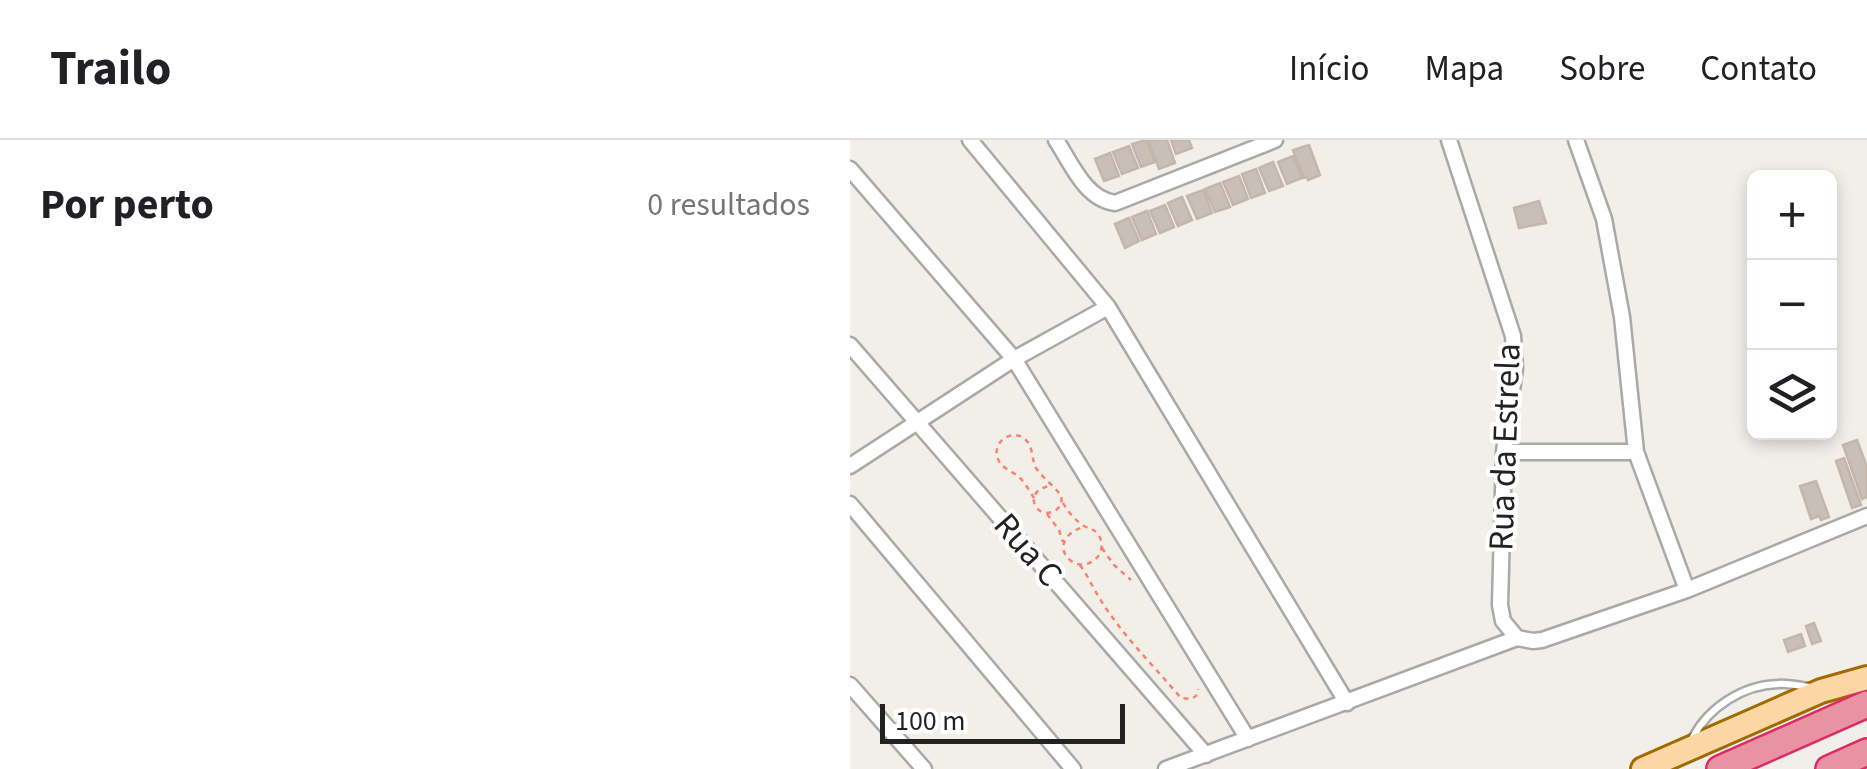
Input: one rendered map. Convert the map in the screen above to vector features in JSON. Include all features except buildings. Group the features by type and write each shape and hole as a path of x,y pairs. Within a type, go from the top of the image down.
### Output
{"highway":[{"path":"1720,769 1867,704"},
{"path":"1828,769 1867,752"}],"main road":[{"path":"1644,769 1820,691 1867,678"}],"street":[{"path":"970,140 1108,307 1348,703"},
{"path":"1056,140 1088,188 1107,202 1124,200 1275,140"},
{"name":"Rua da Estrela","path":"1450,140 1513,336 1515,368 1504,452 1500,606 1503,621 1517,638"},
{"path":"1576,140 1600,208 1611,258 1622,317 1636,452 1687,590"},
{"path":"850,169 1014,359 1248,739"},
{"path":"850,466 1014,359 1108,307"},
{"name":"Rua C","path":"850,345 1206,754"},
{"path":"1504,452 1636,452"},
{"path":"850,504 1074,769"},
{"path":"1166,769 1517,638 1542,640 1687,590 1867,516"},
{"path":"850,685 924,769"}],"path":[{"path":"1085,527 1068,511 1056,489 1035,466 1025,438 1007,436 1000,442 996,450 998,459 1017,474 1035,505 1059,530 1071,561 1090,564 1102,548"},
{"path":"1034,498 1042,487 1050,486"},
{"path":"1046,514 1062,502"},
{"path":"1064,543 1075,528 1094,530 1114,566 1136,586"},
{"path":"1080,565 1108,610 1181,698 1192,699 1197,685"}]}
